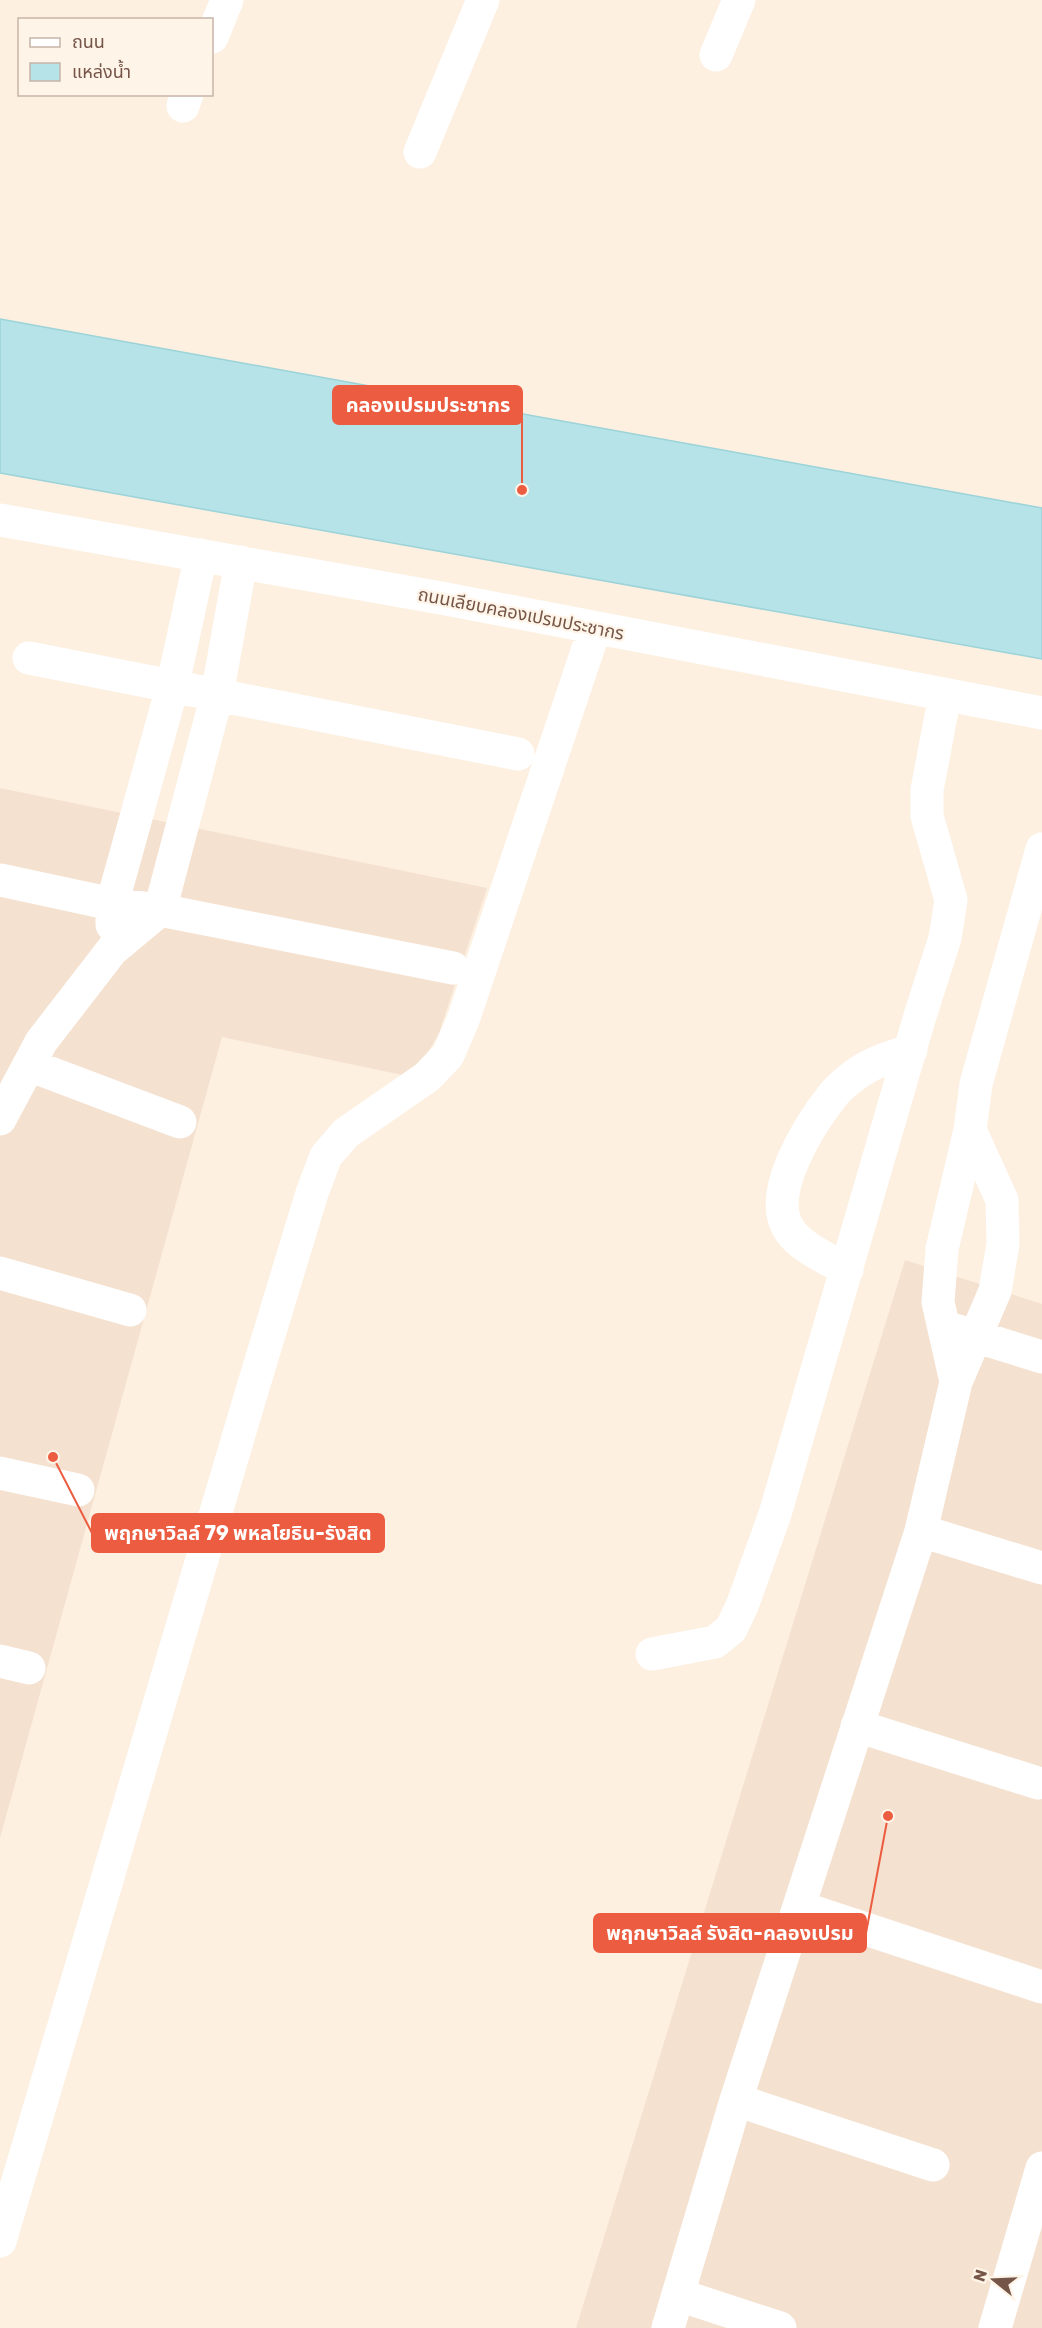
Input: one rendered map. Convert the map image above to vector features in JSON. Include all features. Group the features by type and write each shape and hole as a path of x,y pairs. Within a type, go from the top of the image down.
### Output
{"street":[{"path":"213,35 227,0"},
{"path":"420,152 483,0"},
{"path":"716,55 740,0"},
{"name":"ถนนเลียบคลองเปรมประชากร","path":"0,520 240,562 1042,713"},
{"path":"112,951 112,904 172,688 201,555"},
{"path":"0,1119 16,1075 41,1042 112,951 160,910 217,694 240,562"},
{"path":"0,2241 312,1193 326,1156 346,1133 427,1077 448,1055 463,1020 595,628"},
{"path":"29,658 172,688 217,694 518,754"},
{"path":"652,1654 715,1642 730,1629 742,1606 775,1514 945,938 951,900 927,816 927,790 945,695"},
{"path":"956,1382 938,1302 942,1249 969,1130 976,1084 1042,849"},
{"path":"0,880 112,904 160,910 453,968"},
{"path":"847,1270 808,1247 790,1231 782,1209 786,1180 801,1144 834,1093 865,1068 911,1050"},
{"path":"16,1075 180,1122"},
{"path":"668,2328 736,2100 921,1531 956,1382 995,1291 1003,1244 1002,1200 969,1130"},
{"path":"0,1273 130,1310"},
{"path":"944,1328 1042,1357"},
{"path":"0,1473 78,1490"},
{"path":"921,1531 1042,1568"},
{"path":"857,1726 1038,1783"},
{"path":"799,1907 1042,1987"},
{"path":"736,2100 933,2165"},
{"path":"995,2328 1042,2168"},
{"path":"679,2295 780,2328"}],"shaded area":[{"path":"0,788 487,888 439,1033 427,1054 407,1076 222,1037 0,1838"},
{"path":"905,1260 1042,1304 1042,2328 576,2328"}],"water":[{"path":"0,319 1042,508 1042,659 0,473"}],"place":[{"name":"คลองเปรมประชากร","path":"522,490"},
{"name":"พฤกษาวิลล์ 79 พหลโยธิน-รังสิต","path":"53,1457"},
{"name":"พฤกษาวิลล์ รังสิต-คลองเปรม","path":"888,1816"}]}
